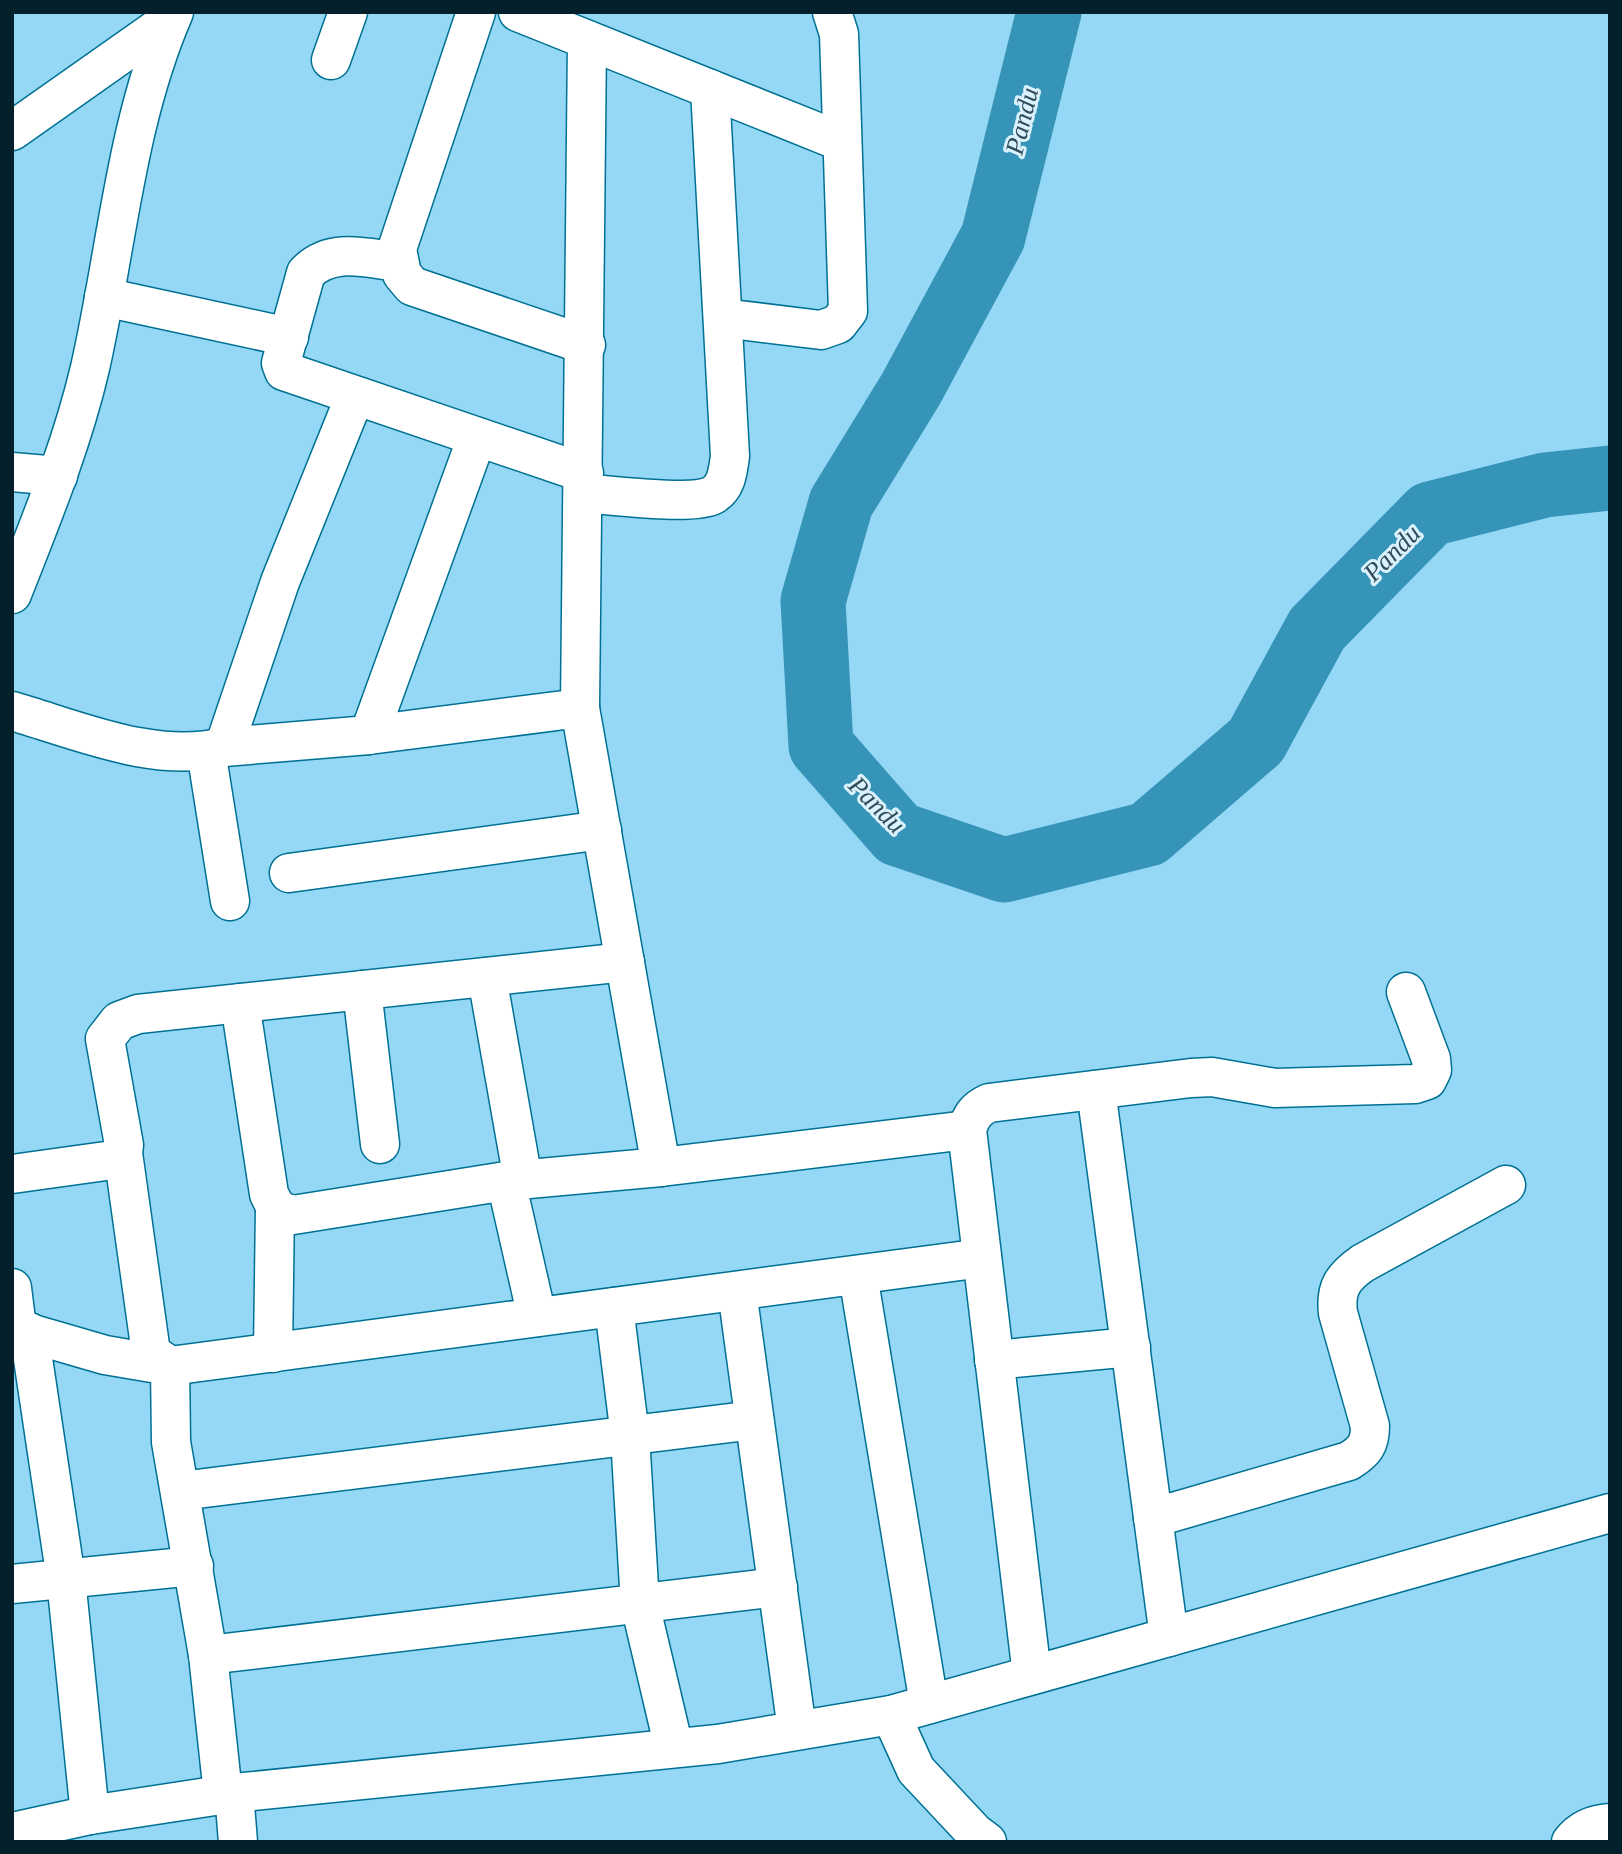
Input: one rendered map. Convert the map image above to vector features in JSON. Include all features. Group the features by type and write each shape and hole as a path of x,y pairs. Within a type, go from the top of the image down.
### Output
{"street":[{"path":"331,60 348,12"},
{"path":"475,12 397,249 397,262 412,286 586,345"},
{"path":"518,12 842,142"},
{"path":"723,318 821,330 838,324 848,311 839,34 832,12"},
{"path":"12,131 173,16"},
{"path":"12,594 58,476 89,371 137,115 173,16"},
{"path":"587,40 586,345 580,708 661,1167"},
{"path":"397,262 341,255 313,267 306,274 281,363 284,371 477,437 584,483 691,500 714,494 727,478 730,456 710,89"},
{"path":"104,297 289,337"},
{"path":"230,901 215,749 355,396"},
{"path":"369,736 477,437"},
{"path":"12,472 58,476"},
{"path":"12,711 146,749 215,749 369,736 580,708"},
{"path":"289,873 602,830"},
{"path":"170,1366 151,1353 105,1039 119,1021 138,1014 625,962"},
{"path":"487,977 537,1317"},
{"path":"362,990 380,1144"},
{"path":"1032,1675 967,1130 978,1108 989,1103 1212,1077 1275,1087 1415,1084 1426,1080 1432,1070 1431,1059 1406,992"},
{"path":"240,1003 269,1194 277,1210 293,1215 515,1181 661,1167 967,1130"},
{"path":"1096,1090 1170,1637"},
{"path":"12,1174 113,1160 123,1153"},
{"path":"1153,1518 1349,1461 1363,1452 1370,1442 1370,1426 1336,1295 1344,1276 1506,1185"},
{"path":"273,1353 275,1205"},
{"path":"19,1329 105,1355 170,1366 982,1258"},
{"path":"858,1275 929,1704"},
{"path":"12,1288 66,1578 90,1815"},
{"path":"737,1291 797,1730"},
{"path":"614,1307 630,1436 640,1604 674,1748"},
{"path":"994,1360 1131,1347"},
{"path":"170,1366 172,1442 238,1842"},
{"path":"181,1491 754,1420"},
{"path":"12,1832 90,1815 228,1793 674,1748 891,1715 1610,1513"},
{"path":"12,1584 194,1566"},
{"path":"208,1655 778,1587"},
{"path":"891,1715 916,1770 976,1839"},
{"path":"1571,1842 1577,1834 1595,1824 1610,1823"}],"waterway":[{"name":"Pandu","path":"1049,12 993,237 911,389 841,503 813,601 821,746 898,834 1004,870 1148,834 1256,741 1317,629 1430,514 1545,485 1610,478"}]}
